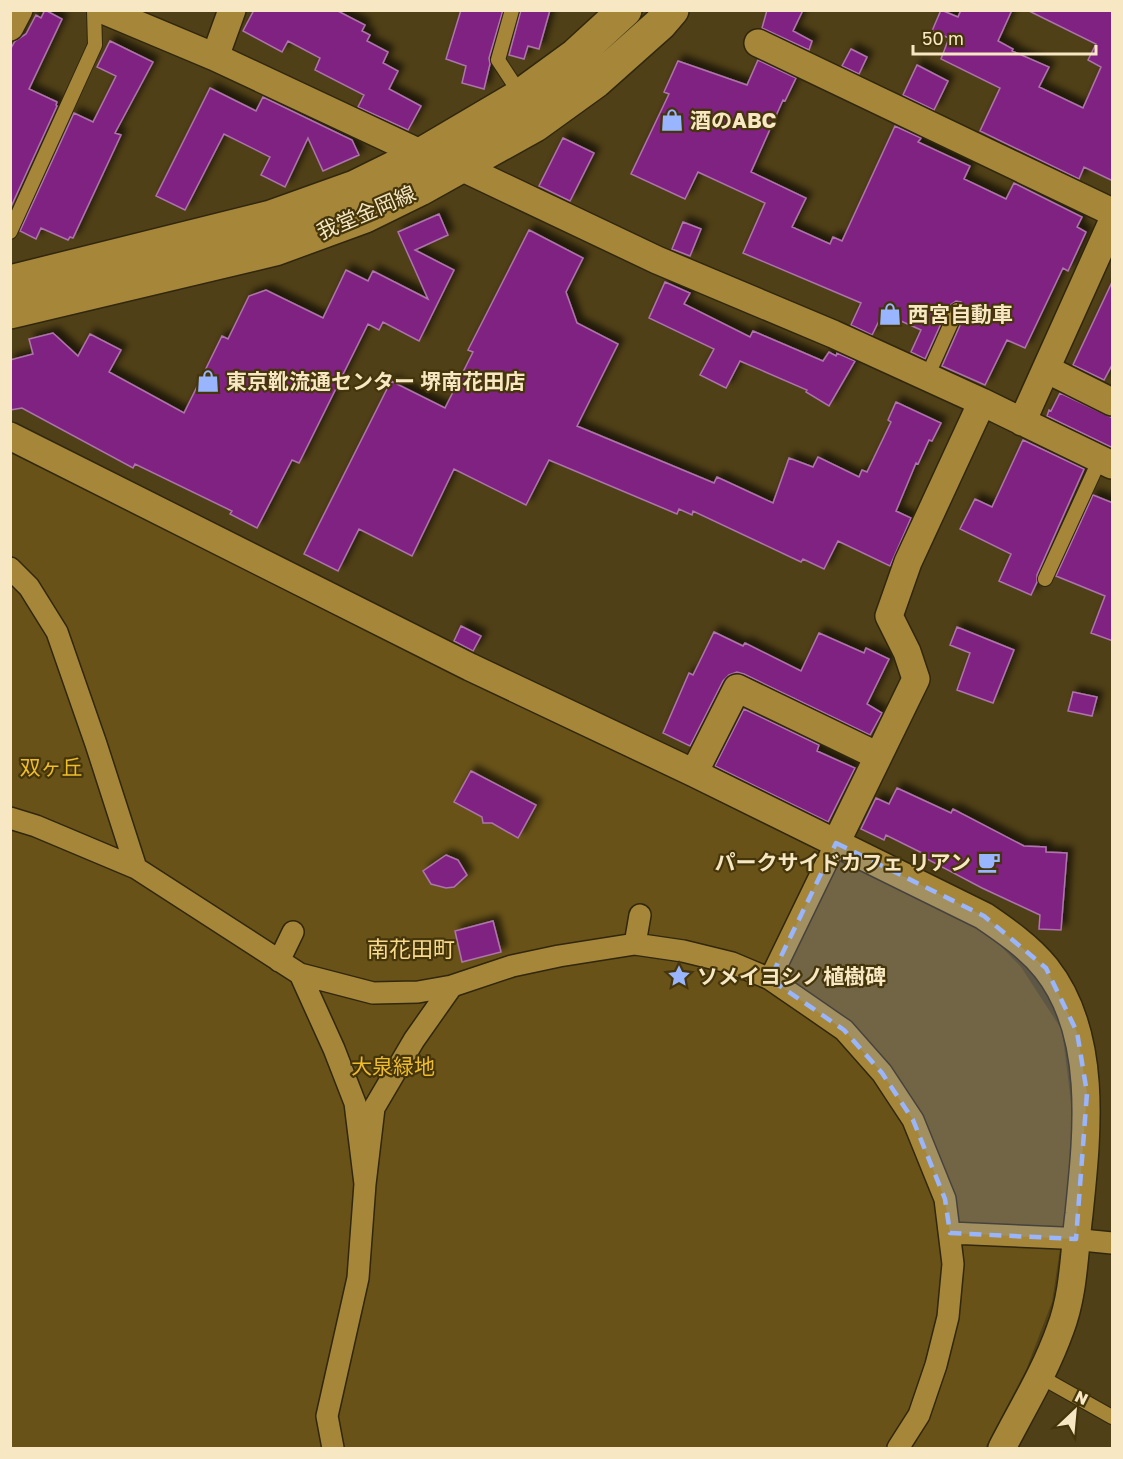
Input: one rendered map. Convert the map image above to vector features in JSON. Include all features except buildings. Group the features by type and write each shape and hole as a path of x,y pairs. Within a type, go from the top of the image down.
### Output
{"main road":[{"name":"我堂金岡線","path":"10,282 271,218 355,187 422,154 521,95 576,55 625,10"},
{"name":"我堂金岡線","path":"10,312 275,249 365,216 461,167 535,125 596,81 660,24 672,10"}],"street":[{"path":"10,27 19,10"},
{"path":"103,10 215,57 422,154"},
{"path":"215,57 232,10"},
{"path":"758,44 1113,213"},
{"path":"461,167 657,260 833,334 1106,462"},
{"path":"1022,422 1113,222"},
{"path":"1046,369 1110,394"},
{"path":"770,979 916,679 907,652 890,616 908,562 982,402"},
{"path":"10,436 470,667 694,773 984,916 1013,936 1046,968 1064,997 1077,1032 1087,1093 1082,1182 1071,1291 1061,1328 1041,1377 1002,1449"},
{"path":"10,568 29,587 57,632 136,868"},
{"path":"694,773 736,688 878,756"},
{"path":"10,818 36,826 136,868 300,974 373,993 418,992 452,986 512,966 635,944 683,951 732,963 770,979 844,1030 882,1073 913,1120 945,1199 950,1233 953,1264 948,1317 934,1371 919,1415 898,1449"},
{"path":"635,944 640,915"},
{"path":"279,961 293,932"},
{"path":"300,974 334,1049 355,1103 365,1184"},
{"path":"333,1449 327,1416 358,1278 365,1184 375,1108 414,1040 452,986"},
{"path":"950,1233 1113,1243"}],"lane":[{"path":"10,232 95,45 94,10"},
{"path":"512,10 498,60 521,95"},
{"path":"927,377 957,310"},
{"path":"1045,579 1106,462"},
{"path":"1041,1377 1113,1417"}],"highlighted area":[{"path":"836,843 984,916 1046,968 1077,1032 1087,1093 1076,1239 950,1233 945,1199 913,1120 882,1073 844,1030 770,979"}],"green space":[{"name":"大泉緑地","path":"10,449 820,849 991,936 1021,967 1062,1030 1073,1128 1067,1203 1052,1302 1026,1370 985,1448 11,1448"}],"place":[{"name":"酒のABC","path":"672,120"},
{"name":"西宮自動車","path":"890,314"},
{"name":"東京靴流通センター 堺南花田店","path":"208,381"},
{"name":"パークサイドカフェ リアン","path":"989,862"},
{"name":"ソメイヨシノ植樹碑","path":"679,976"}],"district":[{"name":"南花田町","path":"411,948"}],"park label":[{"name":"双ヶ丘","path":"51,767"}]}
